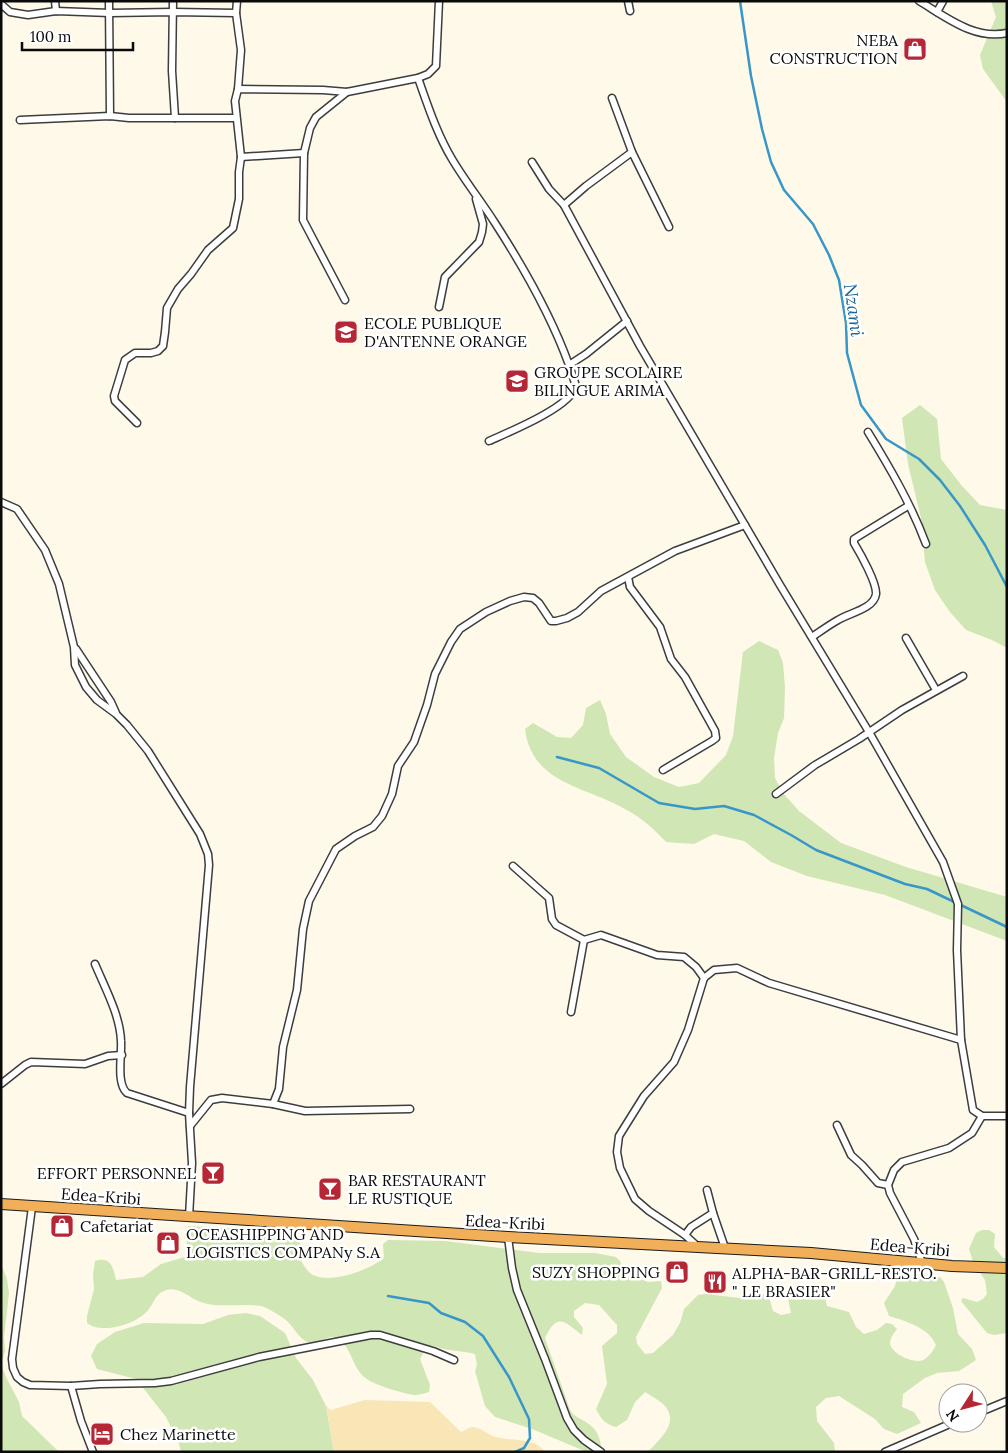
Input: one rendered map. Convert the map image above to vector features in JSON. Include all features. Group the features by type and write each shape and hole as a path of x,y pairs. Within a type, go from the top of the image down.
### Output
{"highway":[{"name":"Edea-Kribi","path":"1,1204 508,1237 811,1253 922,1263 1007,1268"}],"street":[{"path":"55,1 56,11"},
{"path":"109,1 110,116"},
{"path":"173,1 172,71 175,118"},
{"path":"137,423 116,401 114,396 125,360 135,353 151,353 158,351 163,346 167,308 174,295 208,250 233,228 239,198 241,157 235,101 238,89 241,50 236,13 237,1"},
{"path":"238,89 346,92 418,78 428,74 436,66 439,1"},
{"path":"628,1 630,10"},
{"path":"919,1 970,31 996,35 1007,33"},
{"path":"937,12 943,1"},
{"path":"1,4 10,12 28,14 56,11 236,13"},
{"path":"418,78 436,128 452,158 523,269 558,335 576,386 571,396 526,426 489,441"},
{"path":"345,300 303,220 304,153 310,128 316,117 346,92"},
{"path":"612,98 632,152 669,227"},
{"path":"20,120 110,116 128,118 236,118"},
{"path":"564,205 632,152"},
{"path":"241,157 304,153"},
{"path":"532,162 549,189 564,205 627,321 745,525 869,732 943,862 958,904 957,950 961,1040 974,1110 982,1116 1007,1116"},
{"path":"439,307 445,277 479,242 483,224 474,192"},
{"path":"569,365 586,354 627,321"},
{"path":"868,432 899,485 908,506 916,516 926,544"},
{"path":"1,502 17,509 46,550 59,584 74,647 75,665 86,687 97,700 127,725 148,751 200,834 208,854 209,865 194,1026 189,1113 192,1162 189,1217"},
{"path":"812,637 840,619 860,610 872,601 876,594 875,586 866,564 854,543 854,539 908,506"},
{"path":"273,1104 279,1089 283,1047 297,990 302,929 310,901 336,849 373,827 382,816 392,794 398,766 414,742 427,705 435,674 451,642 460,629 486,612 524,597 534,598 551,621 556,621 578,612 601,591 675,551 745,525"},
{"path":"628,577 630,587 660,627 670,659 685,678 716,731 716,738 712,741 663,770"},
{"path":"906,638 936,690"},
{"path":"74,647 111,702 116,714"},
{"path":"776,794 816,765 936,690 963,676"},
{"path":"513,866 550,898 552,919 556,925 584,940 601,935 657,955 684,957 696,967 704,978"},
{"path":"571,1012 584,940"},
{"path":"95,964 120,1028 122,1055 121,1085 123,1090 127,1093 189,1113"},
{"path":"696,967 714,970 738,968 769,983 961,1040"},
{"path":"698,1247 685,1234 649,1211 635,1199 620,1168 617,1152 620,1136 644,1096 674,1062 688,1030 704,978 714,970"},
{"path":"1,1084 31,1062 85,1064 108,1056 122,1055"},
{"path":"190,1126 211,1100 222,1098 273,1104 305,1111 410,1108"},
{"path":"922,1263 914,1239 890,1193 888,1185 894,1170 902,1162 949,1148 972,1133 982,1116"},
{"path":"837,1125 851,1155 878,1183 888,1185"},
{"path":"708,1190 713,1213 725,1248"},
{"path":"32,1207 12,1359 17,1377 30,1385 71,1386 171,1381 259,1357 371,1335 380,1335 433,1350 454,1360"},
{"path":"685,1234 691,1227 713,1213"},
{"path":"508,1237 517,1290 567,1418 574,1430 601,1452"},
{"path":"71,1386 81,1421 93,1452"},
{"path":"988,1409 1007,1401"},
{"path":"885,1452 938,1429"}],"green space":[{"path":"991,1 1007,1 1007,102 983,69 980,55 996,17"},
{"path":"920,405 937,419 941,459 962,486 980,505 1007,510 1007,648 966,630 950,612 935,590 925,562 921,518 908,464 902,418"},
{"path":"759,641 778,650 783,663 785,688 784,718 778,733 774,758 775,778 783,793 799,811 841,843 906,867 1007,897 1007,941 885,895 807,876 771,862 744,841 714,834 694,844 666,842 631,812 563,781 549,772 538,761 530,747 525,729 533,723 557,737 571,738 583,725 586,708 600,700 606,714 610,734 626,757 654,777 679,787 699,783 726,755 733,736 743,652"},
{"path":"188,1226 295,1231 300,1241 301,1259 304,1266 312,1274 330,1278 360,1271 377,1263 384,1258 383,1244 388,1240 445,1241 539,1253 595,1253 616,1257 621,1262 619,1275 636,1277 648,1282 661,1281 662,1288 636,1337 637,1344 645,1354 653,1353 673,1335 680,1323 684,1309 698,1295 740,1298 768,1294 773,1311 781,1315 791,1313 788,1299 792,1294 817,1292 825,1297 827,1306 849,1312 856,1327 864,1334 877,1330 886,1323 892,1324 897,1329 890,1341 894,1351 914,1361 923,1360 931,1354 936,1345 933,1339 916,1326 889,1316 884,1303 895,1286 899,1271 913,1270 933,1278 940,1277 944,1282 953,1308 958,1334 972,1349 976,1360 959,1371 937,1373 925,1378 903,1394 902,1407 914,1412 921,1423 897,1434 884,1429 875,1419 839,1396 826,1398 816,1407 817,1421 834,1443 835,1452 648,1452 663,1436 670,1423 668,1410 662,1403 645,1392 635,1402 627,1420 616,1427 609,1425 601,1418 596,1409 607,1384 602,1346 617,1333 617,1325 599,1305 585,1303 574,1311 574,1317 583,1328 582,1335 561,1321 553,1325 545,1338 570,1410 593,1428 599,1437 602,1452 587,1452 532,1429 495,1417 485,1406 475,1371 477,1365 475,1354 434,1346 423,1353 420,1359 430,1385 429,1392 414,1395 371,1382 362,1375 347,1348 337,1338 330,1337 315,1343 308,1342 301,1338 284,1319 261,1306 211,1304 171,1289 160,1294 144,1314 129,1323 110,1328 101,1328 87,1323 94,1289 93,1274 95,1261 108,1261 116,1280 143,1277 161,1264 188,1256 186,1233"},
{"path":"982,1230 989,1230 995,1234 994,1247 1003,1258 1007,1258 1007,1333 994,1335 987,1333 961,1301 963,1298 977,1302 987,1294 985,1280 973,1262 969,1249 976,1233"},
{"path":"1,1264 7,1279 9,1293 4,1337 5,1351 1,1364"},
{"path":"246,1313 260,1316 285,1333 296,1358 313,1380 326,1406 334,1452 181,1452 166,1417 136,1379 97,1369 91,1356 97,1344 115,1332 144,1323 203,1324 228,1315"},
{"path":"1,1364 19,1402 22,1416 59,1452 1,1452"}],"sand":[{"path":"365,1400 430,1402 461,1432 475,1427 499,1438 528,1441 541,1447 545,1452 334,1452 326,1406 331,1410"}],"waterway":[{"name":"Nzami","path":"740,1 751,76 771,162 784,190 813,224 839,280 846,323 847,353 861,405 886,439 919,459 940,480 960,506 985,545 1007,587"},
{"path":"557,757 599,768 659,803 695,809 724,806 754,815 816,850 905,884 927,889 1007,927"},
{"path":"388,1296 429,1303 441,1313 465,1322 483,1336 509,1377 529,1419 530,1438 524,1448 515,1452"}],"place":[{"name":"NEBA CONSTRUCTION","path":"915,49"},
{"name":"ECOLE PUBLIQUE D'ANTENNE ORANGE","path":"346,332"},
{"name":"GROUPE SCOLAIRE BILINGUE ARIMA","path":"517,381"},
{"name":"EFFORT PERSONNEL","path":"213,1173"},
{"name":"BAR RESTAURANT LE RUSTIQUE","path":"330,1189"},
{"name":"Cafetariat","path":"62,1226"},
{"name":"OCEASHIPPING AND LOGISTICS COMPANy S.A","path":"168,1243"},
{"name":"SUZY SHOPPING","path":"677,1272"},
{"name":"ALPHA-BAR-GRILL-RESTO. \" LE BRASIER\"","path":"715,1282"},
{"name":"Chez Marinette","path":"102,1434"}]}
